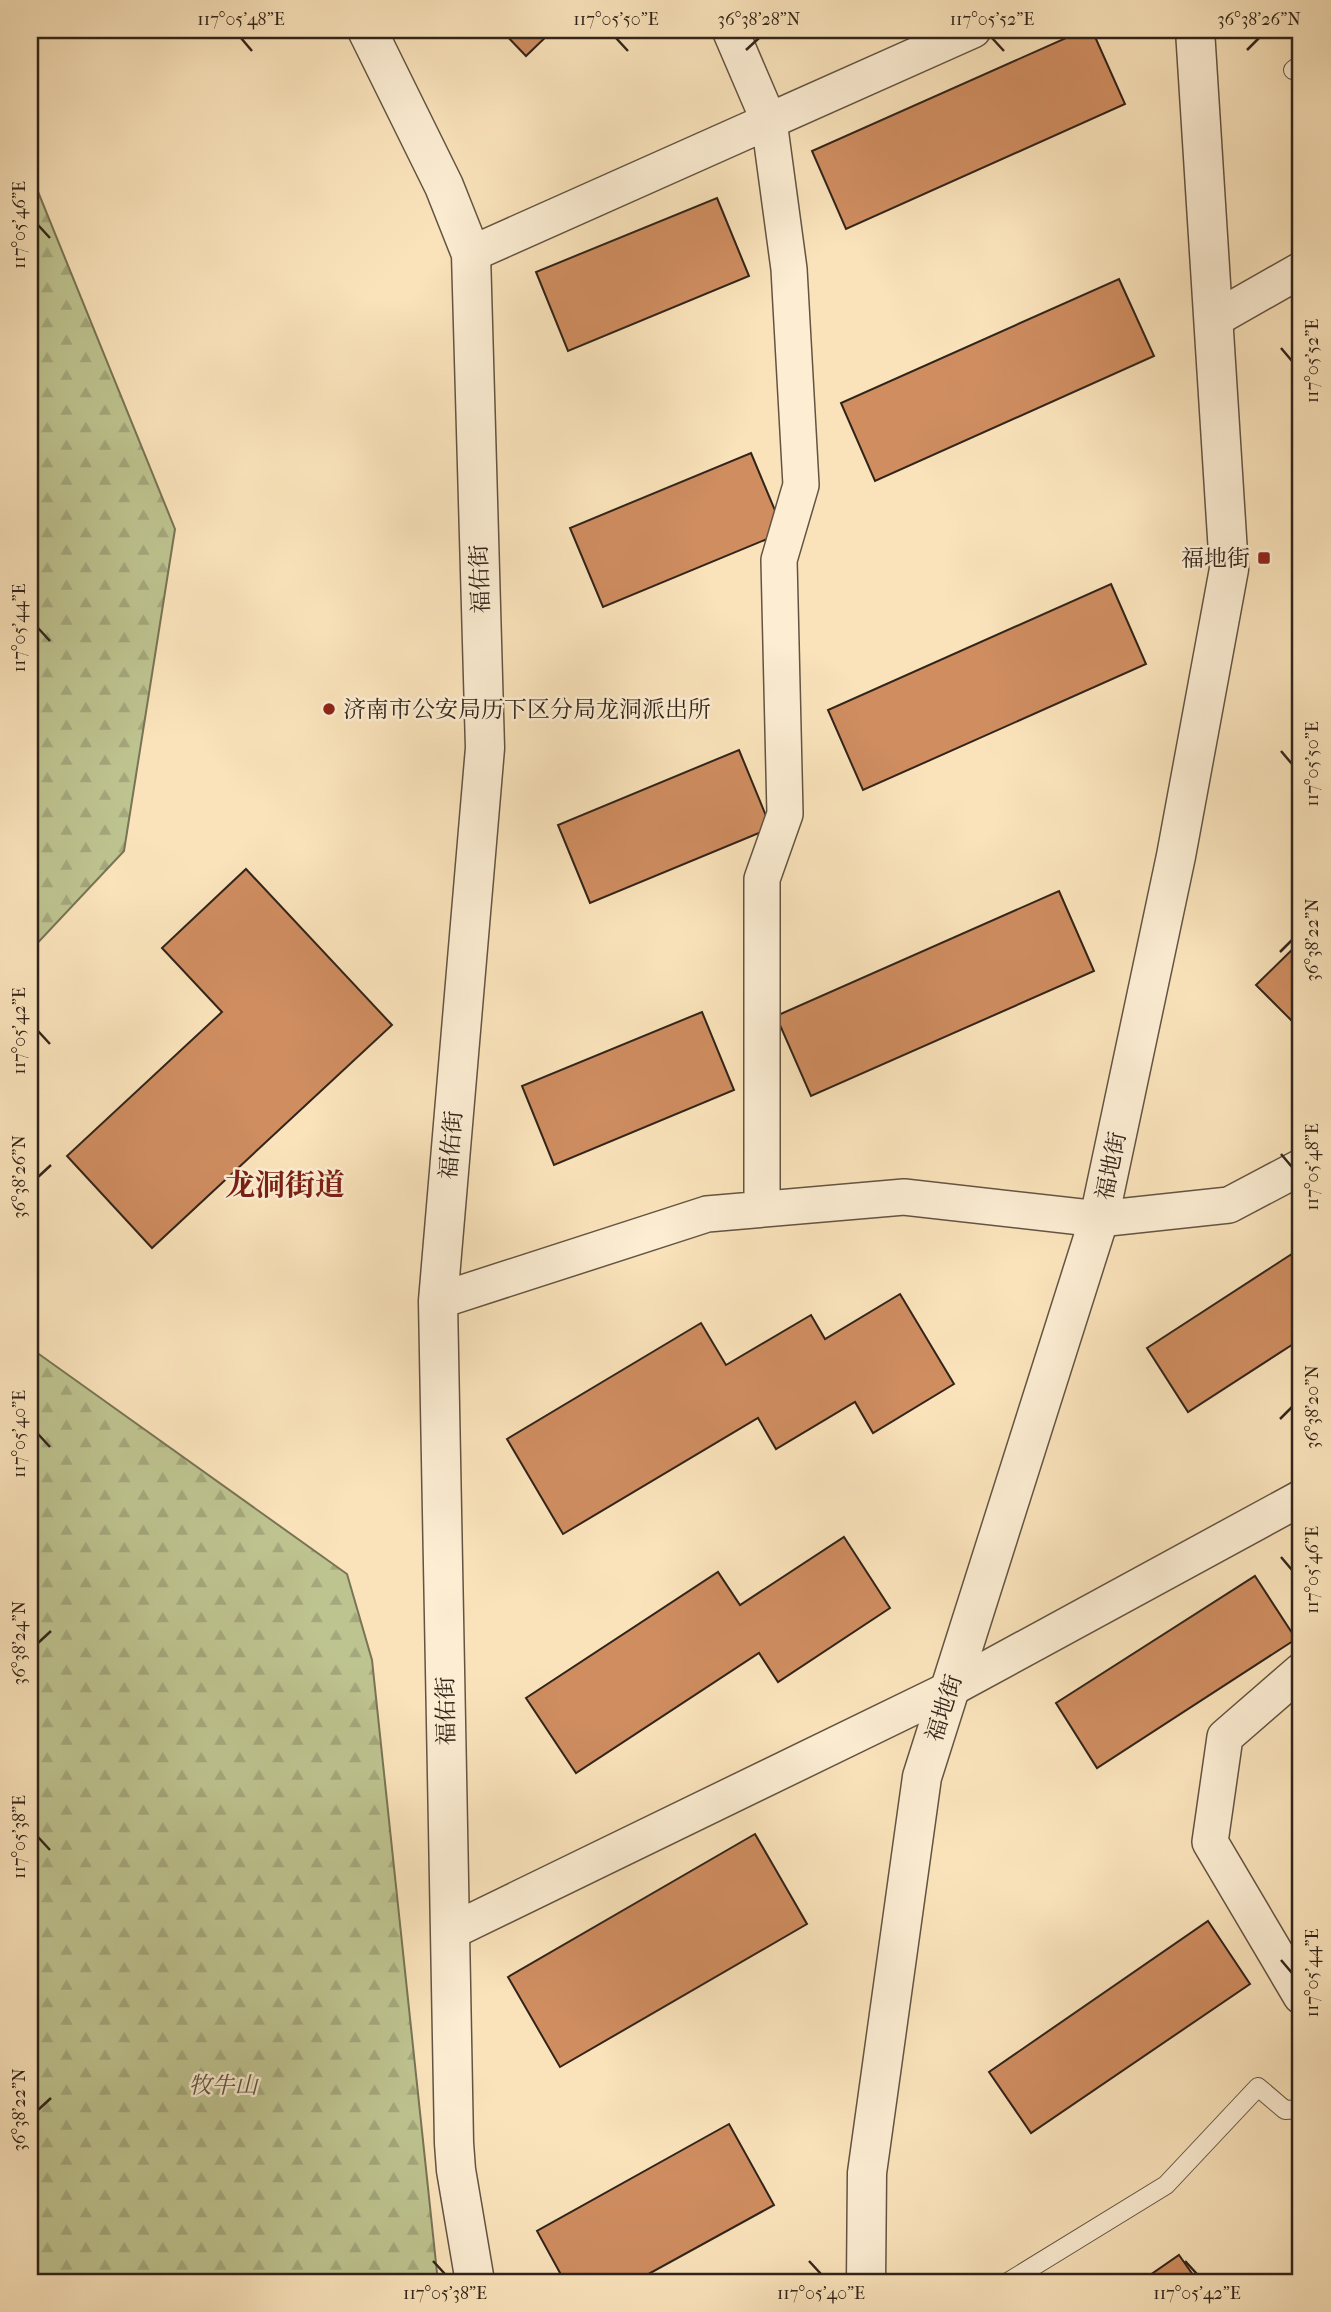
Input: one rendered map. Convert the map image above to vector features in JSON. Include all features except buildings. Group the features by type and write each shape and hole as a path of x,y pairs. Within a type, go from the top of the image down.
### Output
{"street":[{"name":"福佑街","path":"367,30 444,186 471,254 485,748 438,1301 456,2170 475,2282"},
{"path":"730,30 769,121 789,269 802,485 779,560 785,814 762,878 761,1209"},
{"path":"471,254 973,30"},
{"name":"福地街","path":"866,2282 867,2173 922,1777 1099,1219 1176,856 1229,569 1195,30"},
{"path":"1213,320 1301,270"},
{"path":"438,1301 707,1214 904,1197 1099,1219 1229,1205 1296,1176"},
{"path":"450,1932 950,1689 1301,1498"},
{"path":"1301,1671 1225,1738 1210,1842 1301,1996"}],"lane":[{"path":"1008,2282 1166,2185 1258,2087 1285,2110 1301,2109"}],"green space":[{"path":"30,172 175,529 124,851 30,951"},
{"name":"牧牛山","path":"30,1331 36,1352 347,1574 372,1660 438,2282 30,2282"}],"place":[{"name":"福地街","path":"1264,558"},
{"name":"济南市公安局历下区分局龙洞派出所","path":"329,709"}],"district":[{"name":"龙洞街道","path":"285,1185"}]}
